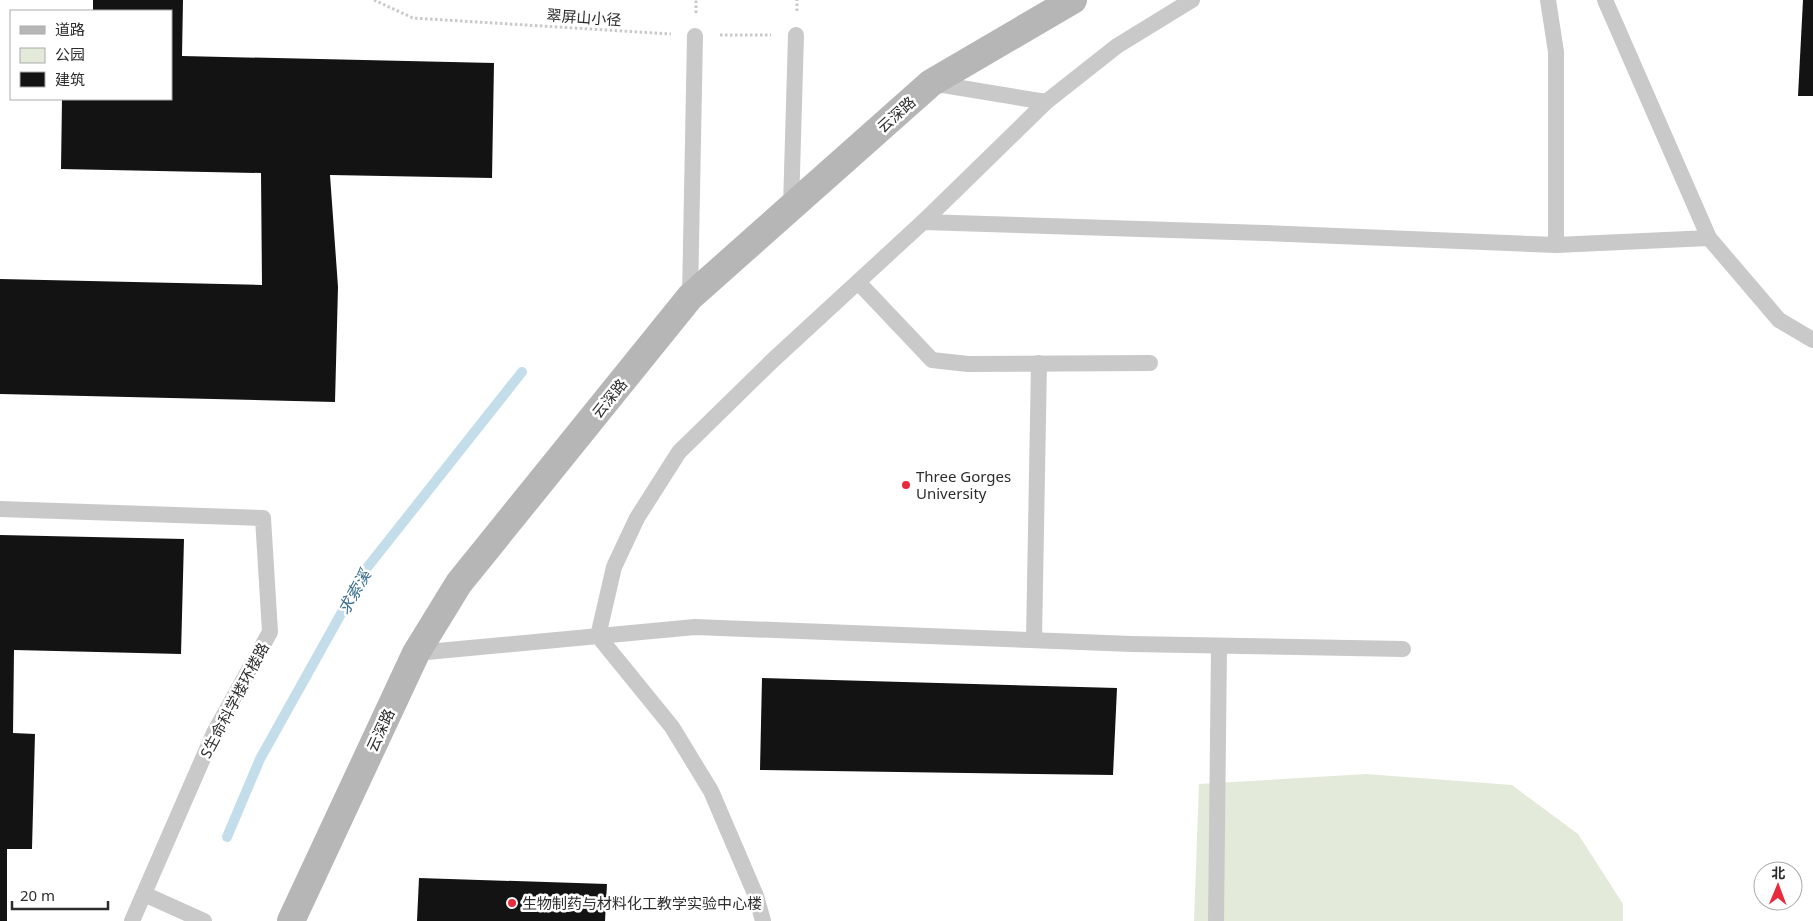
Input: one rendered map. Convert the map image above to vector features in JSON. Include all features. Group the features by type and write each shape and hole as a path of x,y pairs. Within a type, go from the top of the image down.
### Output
{"street":[{"name":"云深路","path":"291,921 416,653 459,583 690,297 931,83 1073,0"}],"lane":[{"path":"598,636 614,566 637,518 679,452 772,361 923,222 1046,102 1117,46 1192,0"},
{"path":"1548,0 1556,52 1556,245"},
{"path":"1605,0 1709,238 1779,320 1813,340"},
{"path":"791,207 796,35"},
{"path":"690,297 695,36"},
{"path":"931,83 1046,102"},
{"path":"923,222 1556,245 1709,238"},
{"path":"858,282 932,360 968,364 1150,362"},
{"path":"1034,640 1039,363"},
{"name":"S生命科学楼环楼路","path":"0,509 263,518 270,632 214,733 132,921"},
{"path":"416,653 695,627 1219,646 1403,649"},
{"path":"598,636 672,727 711,791 756,896 764,921"},
{"path":"1216,921 1219,646"},
{"path":"144,894 204,921"}],"path":[{"name":"翠屏山小径","path":"374,0 413,18 695,36 796,35"}],"green space":[{"path":"1366,774 1512,785 1578,834 1623,904 1623,921 1194,921 1199,784"}],"building":[{"path":"93,0 183,0 182,56 494,63 492,178 330,175 338,287 335,402 0,394 0,279 262,285 261,173 61,169 62,100 172,100 172,10 93,10"},
{"path":"1803,0 1813,0 1813,96 1798,96"},
{"path":"0,535 184,539 181,654 14,650 13,733 35,734 32,849 7,849 7,921 0,921"},
{"path":"762,678 1117,688 1113,775 760,770"},
{"name":"生物制药与材料化工教学实验中心楼","path":"419,878 607,884 605,921 417,921"}],"waterway":[{"name":"求索溪","path":"227,837 260,759 366,569 522,372"}],"place":[{"name":"Three Gorges University","path":"906,485"},
{"name":"生物制药与材料化工教学实验中心楼","path":"512,903"}]}
